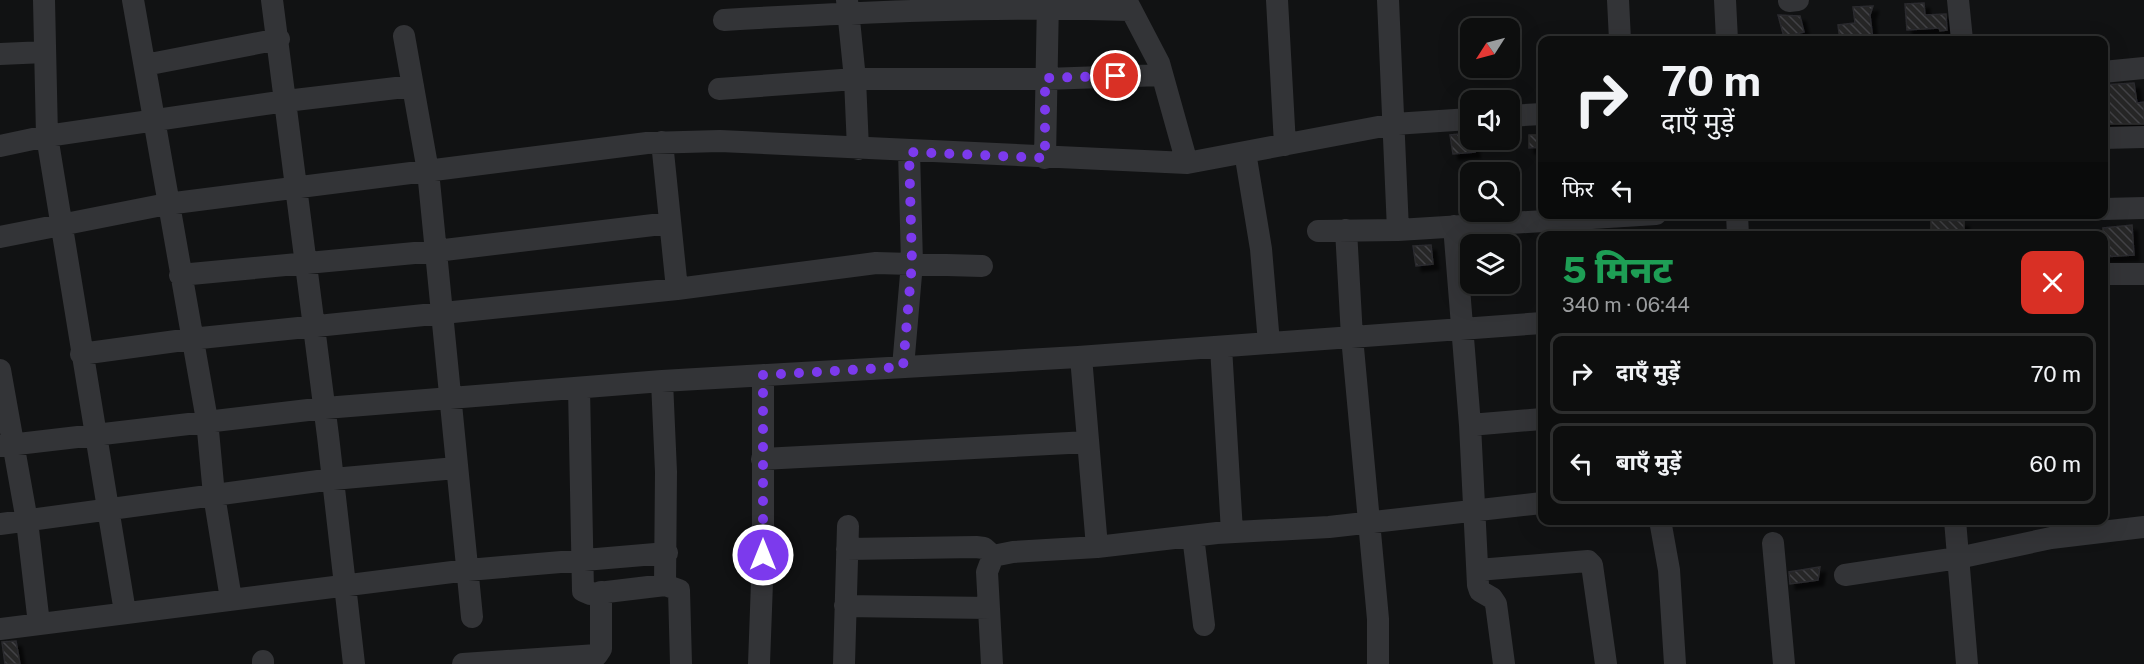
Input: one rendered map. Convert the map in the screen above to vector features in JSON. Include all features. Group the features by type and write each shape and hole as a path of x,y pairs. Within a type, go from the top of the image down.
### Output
{"street":[{"path":"44,0 47,136 125,612"},
{"path":"133,0 167,204 207,420 214,495 231,599"},
{"path":"272,0 279,39 325,408 343,586 354,664"},
{"path":"1277,0 1285,145"},
{"path":"1388,0 1398,230"},
{"path":"1617,0 1620,36"},
{"path":"1725,0 1727,36"},
{"path":"1958,0 1962,36"},
{"path":"1045,158 1048,4"},
{"path":"724,20 848,6 1128,5 1162,75 1187,163"},
{"path":"848,6 855,79 858,149"},
{"path":"404,36 428,171 472,617"},
{"path":"145,66 279,39"},
{"path":"0,54 45,52"},
{"path":"2108,72 2144,68"},
{"path":"719,89 855,79 1162,75"},
{"path":"0,146 47,136 154,122 286,100 413,86"},
{"path":"1520,115 1538,114"},
{"path":"0,237 167,204 662,142 720,141 909,152 1187,163 1394,124 1460,119"},
{"path":"2108,138 2144,137"},
{"path":"662,142 676,289"},
{"path":"903,367 912,263 909,152"},
{"path":"1245,152 1261,249 1269,343"},
{"path":"2108,208 2144,208"},
{"path":"1318,231 1398,230 1572,219"},
{"path":"180,274 436,251 670,223"},
{"path":"1454,226 1476,509 1480,591 1492,598 1496,604 1504,664"},
{"path":"1346,230 1367,522 1378,619 1378,664"},
{"path":"81,354 191,339 676,289 876,263 981,266"},
{"path":"2108,274 2144,274"},
{"path":"7,446 207,420 325,408 662,381 1081,357 1538,323"},
{"path":"1221,347 1232,532"},
{"path":"1081,357 1096,546"},
{"path":"0,370 7,446 27,521 39,624"},
{"path":"759,664 763,555 763,375"},
{"path":"662,381 667,553 665,585"},
{"path":"579,388 583,591 590,594 665,585 679,590 681,664"},
{"path":"1470,425 1538,419"},
{"path":"762,459 1088,442"},
{"path":"0,524 333,479 456,468"},
{"path":"993,556 1013,552 1232,532 1367,522 1538,503"},
{"path":"1661,525 1669,570 1675,664"},
{"path":"1955,525 1967,664"},
{"path":"844,664 848,526"},
{"path":"1845,574 1958,558 2051,538 2144,527"},
{"path":"1193,536 1204,625"},
{"path":"1773,543 1784,664"},
{"path":"847,549 976,547 984,548 993,556"},
{"path":"0,629 468,570 667,553"},
{"path":"992,664 987,572 993,556"},
{"path":"1478,570 1588,561 1592,565 1606,664"},
{"path":"463,664 597,655 601,649 601,592"},
{"path":"845,606 989,608"}],"building":[{"path":"1924,3 1925,15 1946,14 1947,30 1940,31 1939,28 1907,30 1905,4"},
{"path":"1873,6 1870,15 1873,36 1839,36 1838,25 1855,23 1853,7"},
{"path":"1778,15 1800,16 1804,32 1784,36"},
{"path":"2134,83 2137,103 2144,102 2144,124 2108,124 2108,85"},
{"path":"1460,134 1460,150 1474,150 1475,152 1453,154 1450,135"},
{"path":"1529,135 1538,135 1538,147 1529,148"},
{"path":"1931,220 1964,221 1964,231 1931,231"},
{"path":"2132,225 2134,255 2108,257 2108,231 2103,231 2103,228"},
{"path":"1431,245 1433,264 1416,266 1413,246"},
{"path":"1820,567 1818,580 1790,584 1789,572"},
{"path":"16,641 20,664 5,664 2,642"}],"route":[{"path":"763,555 763,375 903,367 912,263 909,152 1045,158 1045,78 1116,76"}]}
